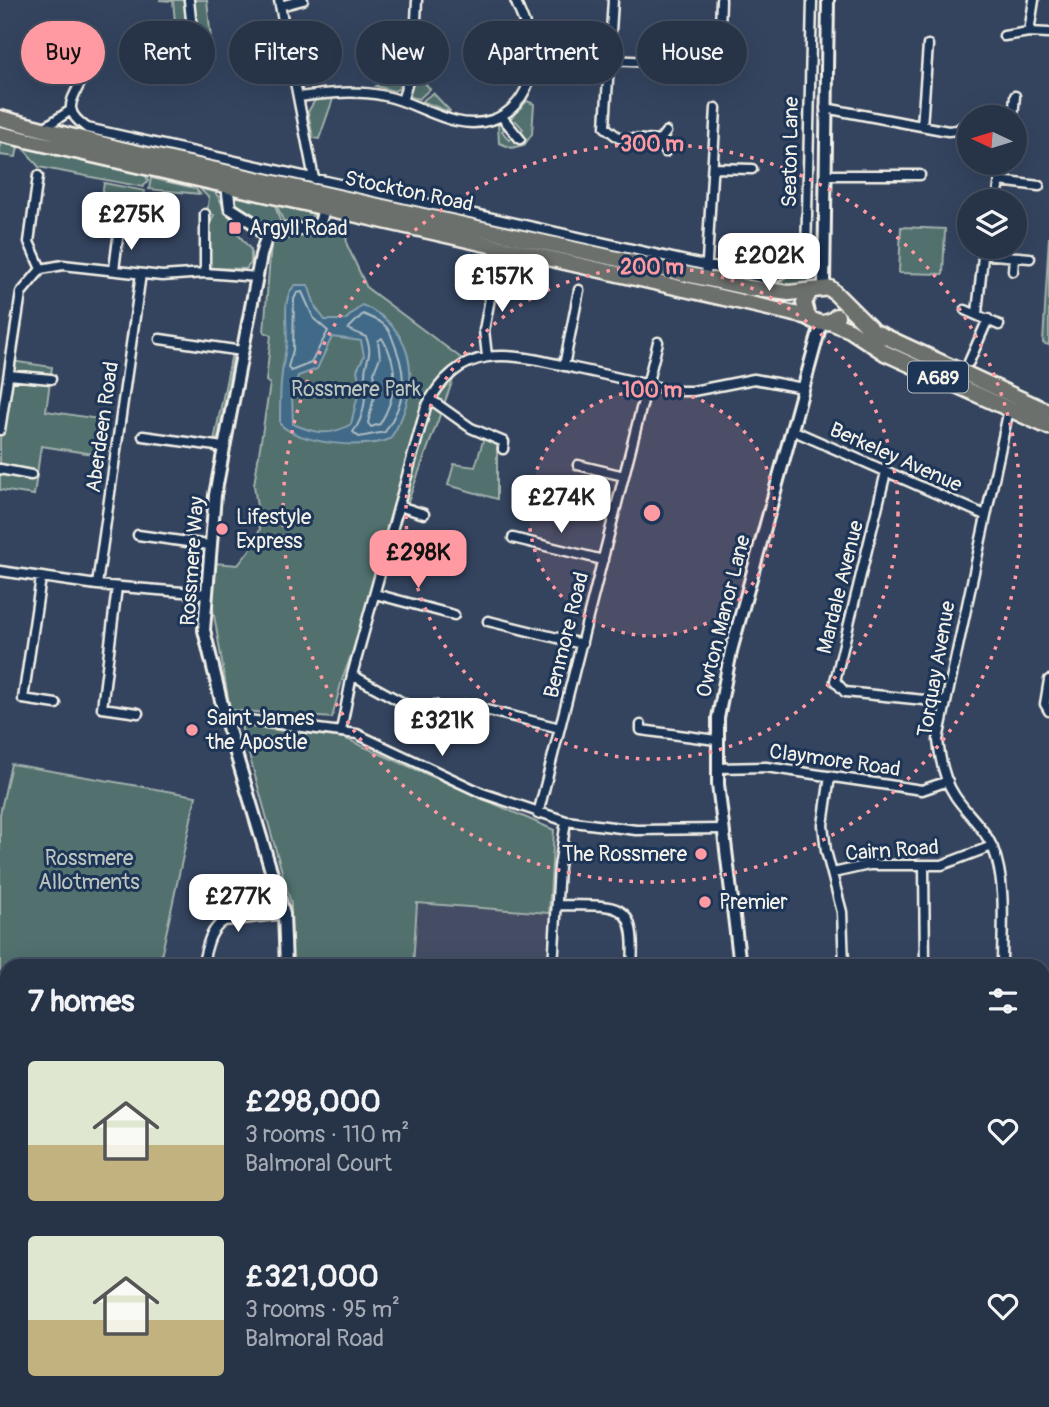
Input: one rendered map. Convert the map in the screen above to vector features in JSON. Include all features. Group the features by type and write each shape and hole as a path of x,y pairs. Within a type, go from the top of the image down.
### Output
{"highway":[{"name":"Stockton Road","path":"0,118 121,150 239,175 322,201 820,321 850,330 885,353 1049,427"},
{"name":"Stockton Road","path":"0,134 121,150 230,188 322,201 353,194 708,272 775,292 817,289"},
{"path":"817,289 836,292 841,308 820,321 804,303 817,289"},
{"name":"A689","path":"840,298 873,331 1049,412"}],"street":[{"path":"189,0 191,21"},
{"path":"303,0 279,3 314,179"},
{"path":"402,101 414,62 417,0"},
{"path":"515,0 523,21"},
{"path":"612,21 613,0"},
{"path":"720,21 721,0"},
{"name":"Seaton Lane","path":"801,262 807,245 813,0"},
{"name":"Seaton Lane","path":"817,289 825,175 828,0"},
{"path":"1029,32 1034,0"},
{"path":"1004,36 1029,32 1049,33"},
{"path":"922,126 928,45"},
{"path":"926,72 936,72"},
{"path":"78,84 72,94 71,110 87,128 121,150"},
{"path":"299,97 356,92 402,101 467,123 502,117 516,108 524,96 527,84"},
{"path":"608,84 605,127 619,138 659,141"},
{"path":"1014,105 1015,96"},
{"path":"708,272 716,108"},
{"path":"825,108 957,130"},
{"path":"40,130 71,110"},
{"path":"502,117 520,139"},
{"path":"659,141 666,132"},
{"path":"659,141 665,152"},
{"name":"Stockton Road","path":"121,150 314,179 353,194"},
{"path":"713,168 752,169"},
{"path":"239,175 230,188 227,202 232,212 252,222 266,237 279,230 310,229 322,218 322,201"},
{"path":"825,175 920,175"},
{"path":"999,189 1001,175"},
{"path":"38,176 29,242 41,269"},
{"path":"1000,181 1039,186"},
{"path":"205,214 205,273"},
{"path":"114,270 119,230"},
{"name":"Rossmere Way","path":"266,237 223,447 209,545 204,630 225,717 284,914 286,959"},
{"path":"977,313 983,259"},
{"path":"1013,271 1014,259"},
{"name":"Stockton Road","path":"708,272 767,278 776,277 801,262"},
{"path":"0,430 21,293 41,269 63,265 176,276 205,273 257,276"},
{"path":"487,356 484,330 495,272"},
{"name":"Aberdeen Road","path":"97,585 141,274"},
{"path":"564,366 579,290"},
{"path":"965,310 999,325"},
{"path":"969,362 988,318"},
{"name":"Owton Manor Lane","path":"739,959 723,829 716,740 729,660 820,321"},
{"path":"160,340 242,351"},
{"name":"Benmore Road","path":"538,814 658,342"},
{"path":"341,731 352,675 430,399 449,373 469,361 487,356 517,356 674,391 693,391 754,379 803,388"},
{"path":"9,375 51,379"},
{"path":"430,399 471,428 505,442"},
{"name":"Torquay Avenue","path":"1002,959 1002,886 992,846 980,825 953,794 938,740 944,702 1009,409"},
{"name":"Berkeley Avenue","path":"792,430 985,515"},
{"path":"142,436 223,447"},
{"path":"578,465 624,476"},
{"path":"0,469 31,475"},
{"name":"Mardale Avenue","path":"886,472 835,681 845,692 944,702"},
{"path":"399,506 424,514"},
{"path":"138,535 209,545"},
{"path":"513,538 603,560"},
{"path":"0,571 97,585 207,594"},
{"path":"41,578 23,699 56,704"},
{"path":"117,587 102,708 138,713"},
{"path":"374,594 454,615"},
{"path":"488,621 582,644"},
{"path":"352,675 429,717"},
{"path":"1049,680 1045,704 1049,712"},
{"path":"424,727 435,705"},
{"path":"466,705 560,728"},
{"path":"225,717 357,734 454,781 538,814 566,821 636,830 723,829"},
{"path":"641,725 641,730 716,740"},
{"name":"Claymore Road","path":"717,768 766,767 922,789 948,781"},
{"path":"830,776 823,825 842,912 844,959"},
{"path":"553,959 566,821"},
{"name":"Cairn Road","path":"833,873 869,865 923,866 952,863 992,846"},
{"path":"923,866 925,959"},
{"path":"557,905 606,907 624,912 630,918 634,934 632,959"},
{"path":"204,959 211,935 219,925 284,914"}],"shaded area":[{"path":"417,903 549,913 546,959 413,959"}],"green space":[{"path":"159,0 207,0 209,21 175,21 173,1"},
{"path":"379,84 401,84 394,91 376,86"},
{"path":"411,84 426,84 430,89 419,99 411,97"},
{"path":"433,93 450,111 449,112 422,101"},
{"path":"333,99 319,139 313,138 308,112 315,100"},
{"path":"527,101 534,104 532,134 525,144 518,133 523,129 516,121 511,124 510,119"},
{"path":"502,123 507,127 502,131 509,140 513,137 523,145 512,148 499,143 498,125"},
{"path":"0,142 18,147 16,157 0,155"},
{"path":"23,148 146,176 148,181 143,187 39,167"},
{"path":"151,178 195,188 200,194 149,189"},
{"path":"104,183 145,191 143,204 101,201"},
{"path":"200,189 215,192 235,225 233,228 251,250 251,263 246,269 213,268 207,264 209,226 214,215 207,212 209,198"},
{"path":"233,196 275,205 281,224 251,218 239,208"},
{"path":"277,206 313,215 304,223 284,223"},
{"name":"Rossmere Park","path":"345,222 347,245 367,288 461,358 342,680 332,718 230,710 211,597 214,563 238,565 253,546 260,529 254,485 270,384 266,381 271,335 264,332 271,244"},
{"path":"901,227 945,229 943,274 899,273"},
{"path":"1049,237 1049,345 1043,343"},
{"path":"805,265 817,265 815,273 807,282 796,286 775,287 776,282"},
{"path":"232,353 218,438 214,441"},
{"path":"11,361 52,367 46,411 105,420 100,455 41,446 34,495 0,490 0,438"},
{"path":"484,438 497,443 497,499 448,485 454,464 475,467"},
{"path":"241,726 344,738 554,830 549,913 417,903 413,959 290,959 291,904"},
{"name":"Rossmere Allotments","path":"11,764 196,796 161,959 0,959 0,814"}],"water":[{"path":"295,285 308,285 316,308 325,320 345,320 362,305 381,316 395,329 409,363 410,382 407,402 390,439 365,444 333,443 302,436 280,424 281,377 287,340 286,307 290,291","holes":["332,337 361,341 364,356 357,370 360,386 351,424 329,432 308,430 293,424 292,395 298,376 317,369"]}],"place":[{"name":"Argyll Road","path":"235,228"},
{"name":"Lifestyle Express","path":"222,529"},
{"name":"Saint James the Apostle","path":"192,730"},
{"name":"The Rossmere","path":"701,854"},
{"name":"Premier","path":"705,902"}]}
